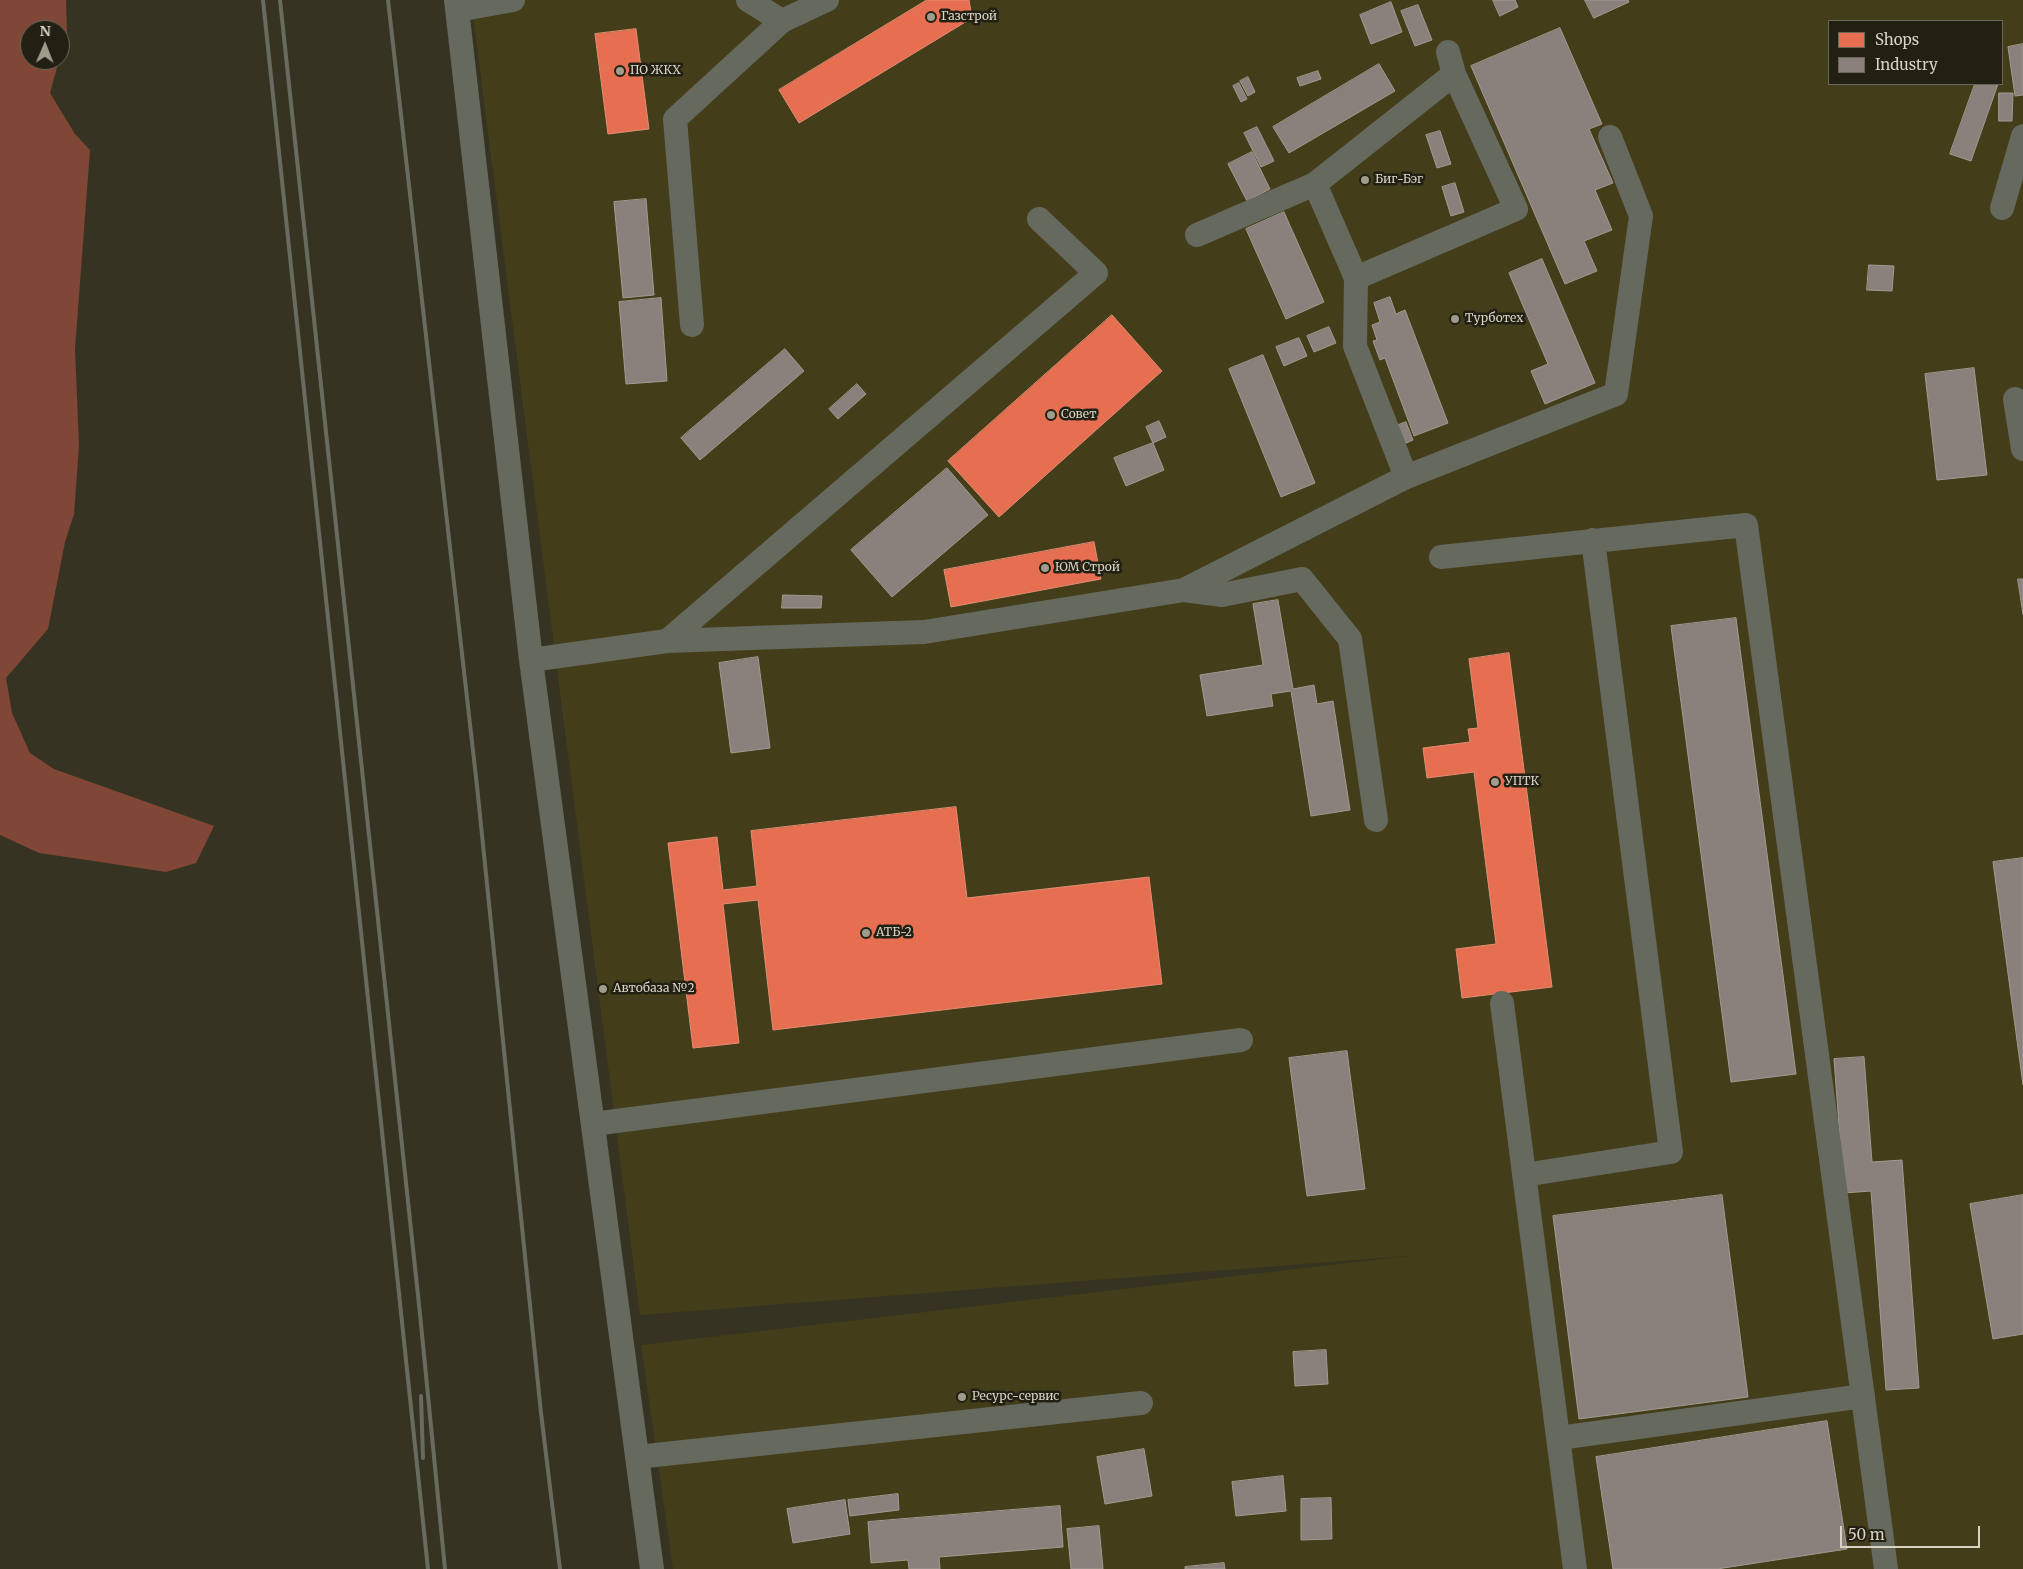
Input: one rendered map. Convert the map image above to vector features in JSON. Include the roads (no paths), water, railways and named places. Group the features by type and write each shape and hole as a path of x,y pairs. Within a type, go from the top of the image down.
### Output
{"street":[{"path":"513,0 457,5 532,660 652,1569"},
{"path":"748,0 782,21"},
{"path":"692,325 675,119 782,21 827,0"},
{"path":"1356,278 1516,209 1454,74 1448,52"},
{"path":"1196,234 1315,184 1454,74"},
{"path":"2002,208 2023,136"},
{"path":"532,660 667,641 924,632 1184,590 1406,477 1616,394 1641,216 1610,137"},
{"path":"1315,184 1356,278 1355,346 1406,477"},
{"path":"667,641 1096,273 1038,219"},
{"path":"2015,399 2023,449"},
{"path":"1442,557 1593,540 1746,526 1886,1569"},
{"path":"1524,1175 1671,1152 1593,540"},
{"path":"1184,590 1222,596 1302,579 1350,639 1376,820"},
{"path":"1502,1003 1575,1569"},
{"path":"593,1124 1241,1040"},
{"path":"1559,1438 1863,1396"},
{"path":"637,1457 1141,1403"}],"railway":[{"path":"263,0 428,1569"},
{"path":"280,0 420,1314 445,1569"},
{"path":"388,0 477,786 541,1413 560,1569"},
{"path":"421,1396 423,1458"}],"place":[{"name":"Газстрой","path":"931,17"},
{"name":"ПО ЖКХ","path":"620,71"},
{"name":"Биг-Бэг","path":"1365,180"},
{"name":"Турботех","path":"1455,319"},
{"name":"Совет","path":"1051,415"},
{"name":"ЮМ Строй","path":"1045,568"},
{"name":"УПТК","path":"1495,782"},
{"name":"АТБ-2","path":"866,933"},
{"name":"Автобаза №2","path":"603,989"},
{"name":"Ресурс-сервис","path":"962,1397"}]}
